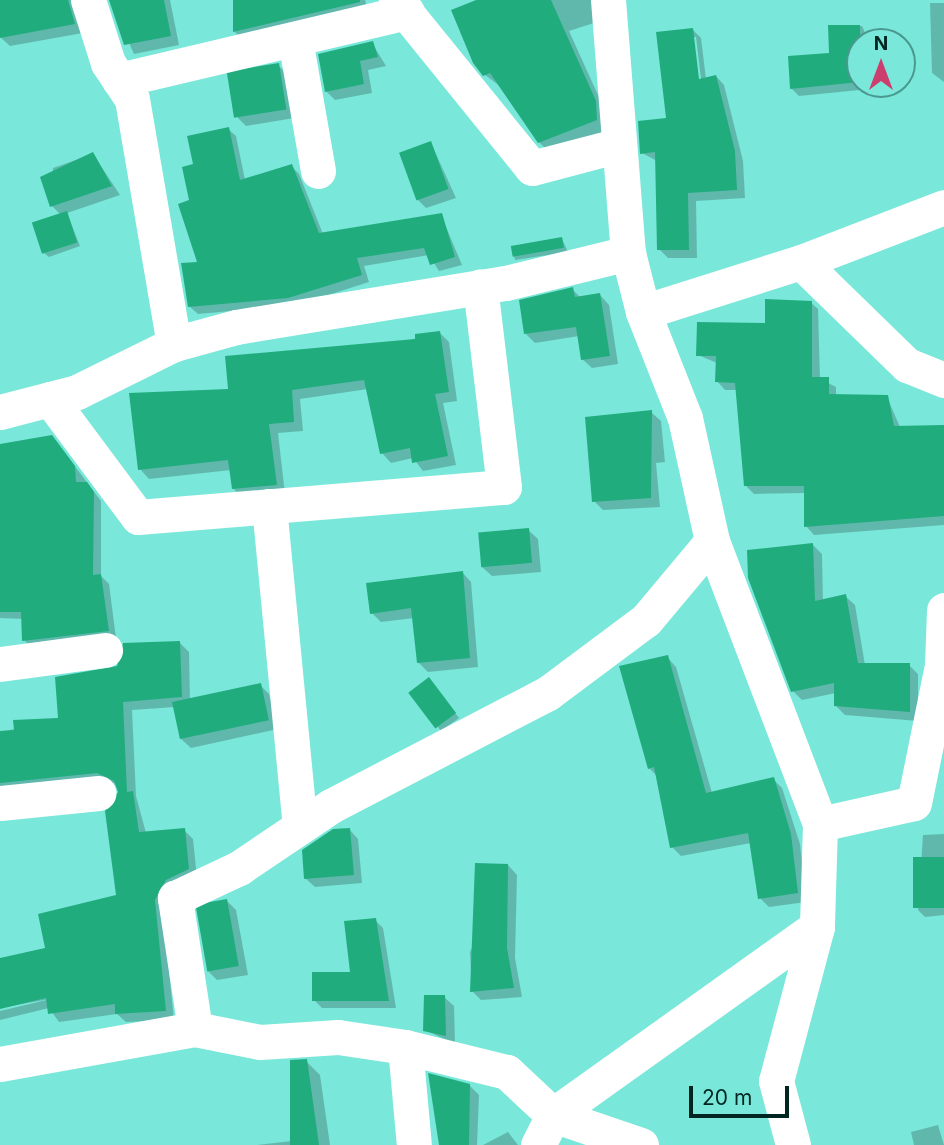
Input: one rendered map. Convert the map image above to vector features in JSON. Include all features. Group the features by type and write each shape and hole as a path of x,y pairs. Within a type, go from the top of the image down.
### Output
{"street":[{"path":"88,0 119,79 132,99 174,344"},
{"path":"608,0 616,146 628,253 643,312 685,418 712,541 820,824 817,928 776,1082 793,1145"},
{"path":"119,79 415,12 532,168 616,146"},
{"path":"295,38 318,171"},
{"path":"643,312 801,262 944,207"},
{"path":"0,412 50,399 174,344 330,308 480,286 628,253"},
{"path":"801,262 907,365 944,380"},
{"path":"50,399 138,517 504,487 480,286"},
{"path":"269,506 300,827"},
{"path":"195,1029 175,898 239,868 300,827 474,727 548,693 604,654 646,620 712,541"},
{"path":"820,824 914,803 942,665 944,610"},
{"path":"0,664 105,650"},
{"path":"0,803 98,793"},
{"path":"545,1130 817,928"},
{"path":"0,1093 9,1064 195,1029 260,1042 338,1037 405,1046 507,1072 545,1130 641,1145"},
{"path":"405,1046 414,1145"}],"building":[{"path":"0,0 68,0 75,24 0,38"},
{"path":"109,0 164,0 171,36 124,45"},
{"path":"233,0 360,0 360,2 233,32"},
{"path":"476,0 551,0 596,101 597,120 538,143 490,73 483,76 473,63 451,10"},
{"path":"828,25 860,25 860,28 846,28 846,83 790,89 788,56 829,53"},
{"path":"693,28 699,79 716,75 735,151 737,190 688,193 689,250 657,250 655,152 640,154 638,121 666,118 656,32"},
{"path":"373,41 378,57 360,61 364,84 325,92 318,54"},
{"path":"279,63 286,109 234,118 227,71"},
{"path":"229,127 240,180 292,164 319,233 442,213 455,257 430,265 424,248 357,258 362,275 288,298 188,307 181,263 197,262 178,204 189,200 182,167 193,164 187,136"},
{"path":"431,141 448,189 416,201 399,153"},
{"path":"93,152 112,186 50,207 40,177"},
{"path":"67,211 77,242 42,254 32,222"},
{"path":"562,237 564,248 513,257 511,246"},
{"path":"573,287 575,297 600,293 610,356 581,360 576,327 524,334 519,300"},
{"path":"765,299 812,301 812,377 829,377 829,394 888,395 894,426 944,425 944,516 804,527 804,486 744,486 735,383 715,382 716,356 696,356 697,322 765,323"},
{"path":"440,331 449,392 435,394 448,456 412,463 410,448 380,454 364,380 292,390 294,422 269,424 277,485 232,489 228,460 138,470 129,393 228,389 225,356 415,339 415,334"},
{"path":"652,410 651,498 592,502 585,417"},
{"path":"52,435 75,466 76,482 87,482 94,492 93,575 101,574 109,631 22,641 21,612 0,612 0,444"},
{"path":"529,528 532,563 481,567 478,532"},
{"path":"813,543 815,601 846,594 858,663 910,663 910,712 834,706 834,683 791,692 748,578 747,550"},
{"path":"463,571 470,658 417,663 411,608 370,614 366,583"},
{"path":"180,641 182,697 123,702 127,792 133,791 139,832 185,828 189,869 166,880 155,900 166,1011 115,1014 115,1004 48,1014 46,998 0,1009 0,958 45,948 38,914 116,895 105,811 118,792 114,781 97,773 0,783 0,731 14,730 13,720 58,718 55,677 117,666 123,643"},
{"path":"668,655 706,793 774,777 791,834 798,893 758,899 748,833 670,848 654,767 648,769 619,666"},
{"path":"429,677 456,713 435,729 408,693"},
{"path":"261,683 269,720 180,739 172,702"},
{"path":"350,828 354,875 304,879 302,850 333,829"},
{"path":"913,857 944,857 944,908 913,908"},
{"path":"475,863 508,864 507,948 514,988 470,992"},
{"path":"227,899 239,966 207,972 195,905"},
{"path":"376,918 389,1001 312,1001 312,972 350,972 344,921"},
{"path":"424,995 445,995 446,1036 423,1031"},
{"path":"307,1059 319,1145 290,1145 290,1060"},
{"path":"428,1073 470,1084 469,1145 439,1145"}]}
